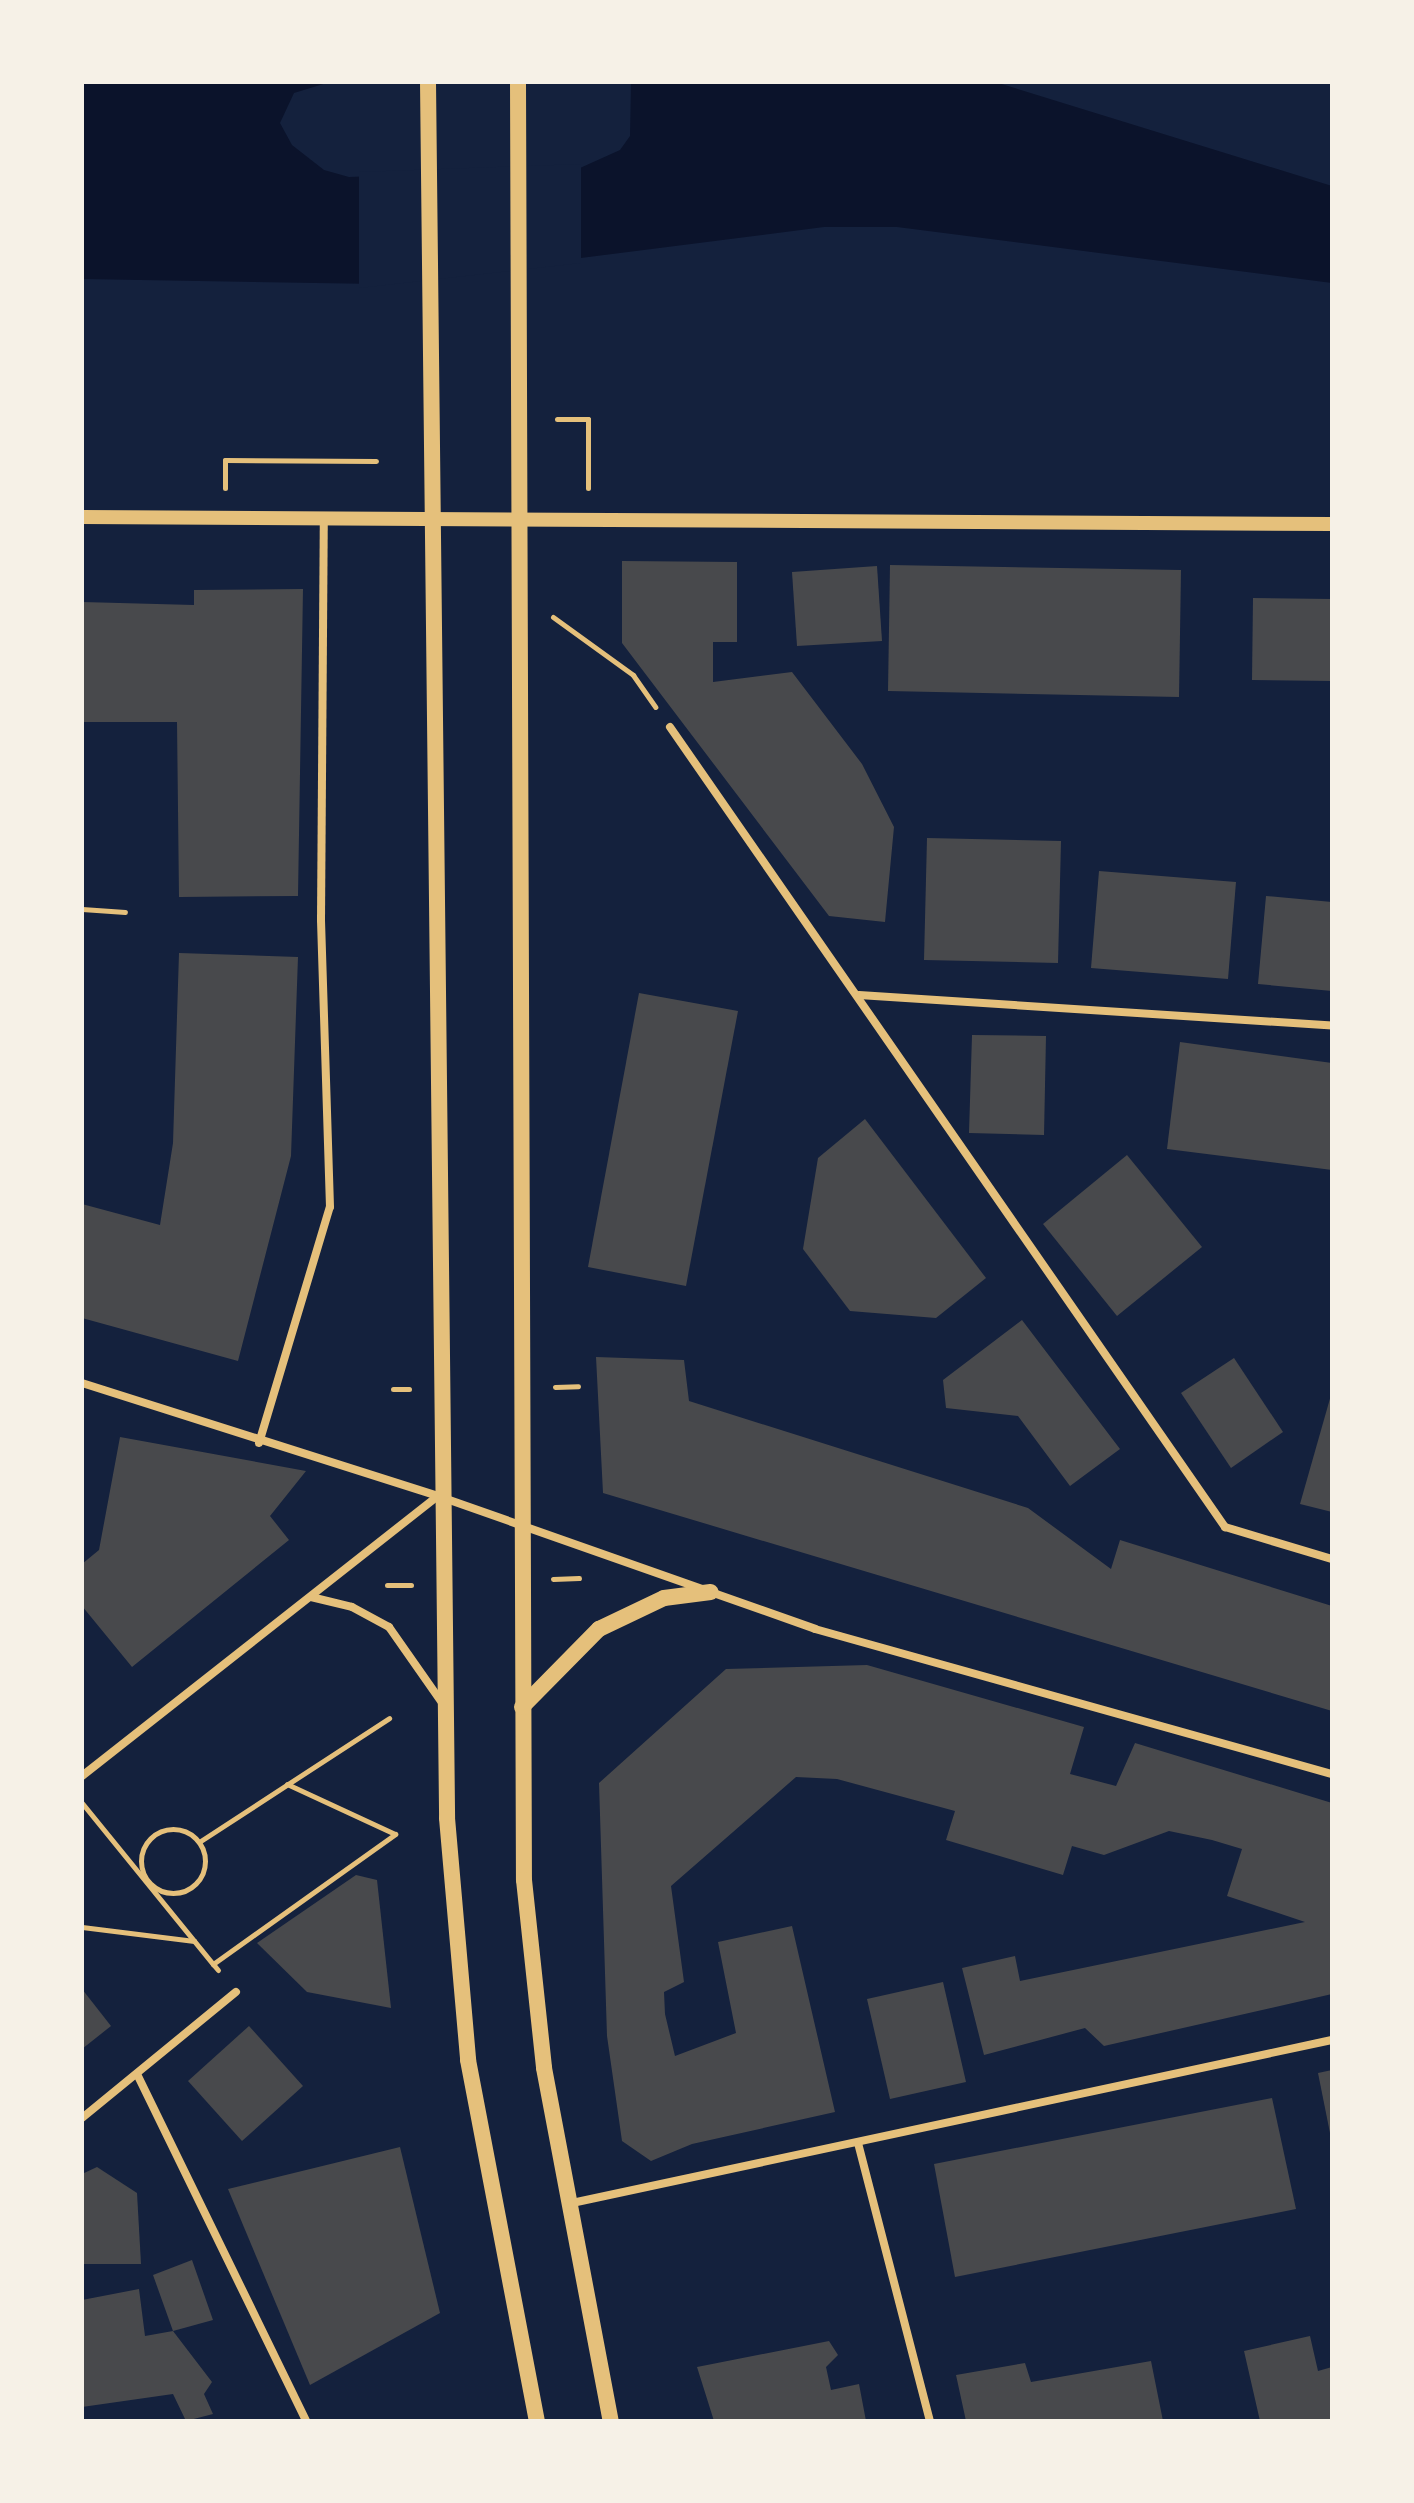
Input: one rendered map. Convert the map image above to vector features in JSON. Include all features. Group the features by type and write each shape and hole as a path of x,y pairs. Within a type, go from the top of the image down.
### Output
{"main road":[{"path":"428,82 438,1496 443,1704 468,2060 537,2421"},
{"path":"518,82 524,1880 544,2068 611,2421"},
{"path":"522,1707 599,1629 664,1598 711,1592"}],"street":[{"path":"259,1443 330,1207 321,920 324,514"},
{"path":"82,517 324,514 1332,524"},
{"path":"670,727 859,995 1225,1527 1332,1559"},
{"path":"859,995 1332,1026"},
{"path":"82,1383 259,1443 438,1496 815,1629 1332,1774"},
{"path":"82,1776 311,1597 363,1549 438,1496"},
{"path":"311,1597 352,1607 389,1627 443,1704"},
{"path":"82,2118 236,1992"},
{"path":"572,2203 1332,2040"},
{"path":"137,2074 306,2421"},
{"path":"858,2143 930,2421"}],"path":[{"path":"557,419 588,419 588,517"},
{"path":"225,460 376,461"},
{"path":"520,592 633,675 670,727"},
{"path":"82,909 125,912"},
{"path":"521,1387 578,1386"},
{"path":"393,1389 438,1389"},
{"path":"199,1842 389,1718"},
{"path":"213,1964 395,1834 287,1784"},
{"path":"82,1803 236,1992"},
{"path":"171,1829 199,1842 203,1873 189,1890 167,1893 147,1884 140,1864 153,1836 171,1829"},
{"path":"82,1927 194,1941"}],"water":[{"path":"82,82 330,82 294,93 280,123 292,145 324,170 349,177 580,168 620,150 630,136 631,82 995,82 1332,186 1332,283 897,227 824,227 377,284 82,279"}],"pier":[{"path":"581,164 581,263 359,288 359,172"}],"building":[{"path":"622,561 737,562 737,642 713,642 713,682 792,672 862,764 894,827 885,922 829,916 622,643"},
{"path":"890,565 1181,570 1179,697 888,691"},
{"path":"877,566 882,641 797,646 792,572"},
{"path":"303,589 298,896 179,897 177,722 82,722 82,602 194,605 194,590"},
{"path":"1253,598 1332,599 1332,681 1252,680"},
{"path":"927,838 1061,841 1058,963 924,960"},
{"path":"1099,871 1236,882 1228,979 1091,968"},
{"path":"1266,896 1332,902 1332,991 1258,984"},
{"path":"179,953 298,957 291,1156 238,1361 82,1318 82,1204 160,1225 173,1143"},
{"path":"639,993 738,1011 686,1286 588,1267"},
{"path":"972,1035 1046,1036 1044,1135 969,1133"},
{"path":"1180,1042 1332,1063 1332,1170 1167,1149"},
{"path":"865,1119 986,1278 936,1318 850,1311 803,1249 818,1158"},
{"path":"1127,1155 1202,1247 1117,1316 1043,1224"},
{"path":"1022,1320 1120,1449 1070,1486 1018,1416 946,1408 943,1380"},
{"path":"596,1357 684,1360 689,1401 1028,1508 1111,1569 1120,1540 1332,1606 1332,1711 603,1493"},
{"path":"1234,1358 1283,1432 1231,1468 1181,1393"},
{"path":"1332,1395 1332,1512 1300,1504"},
{"path":"120,1437 306,1471 270,1516 289,1540 132,1667 82,1606 82,1564 99,1550"},
{"path":"867,1665 1084,1727 1070,1774 1116,1786 1135,1743 1332,1803 1332,1994 1104,2046 1085,2028 984,2055 962,1968 1015,1956 1020,1981 1305,1922 1227,1896 1242,1849 1212,1840 1169,1831 1104,1855 1072,1846 1063,1875 946,1840 955,1811 837,1779 796,1777 671,1886 684,1982 664,1992 665,2014 675,2056 736,2033 718,1942 792,1926 835,2112 692,2144 651,2161 622,2141 607,2036 599,1783 726,1669"},
{"path":"356,1875 377,1880 391,2008 307,1992 257,1943"},
{"path":"943,1982 966,2082 890,2099 867,1999"},
{"path":"82,1989 111,2026 82,2049"},
{"path":"249,2026 303,2086 242,2141 188,2081"},
{"path":"1332,2070 1332,2137 1331,2138 1318,2073"},
{"path":"1272,2098 1296,2209 955,2277 934,2164"},
{"path":"400,2147 440,2313 310,2385 228,2189"},
{"path":"97,2167 137,2193 141,2264 82,2264 82,2174"},
{"path":"192,2260 213,2320 173,2331 153,2275"},
{"path":"139,2289 145,2336 173,2331 212,2382 204,2394 213,2414 186,2421 173,2394 82,2407 82,2300"},
{"path":"1310,2336 1318,2371 1332,2367 1332,2421 1260,2421 1244,2351"},
{"path":"829,2341 838,2355 826,2367 831,2390 859,2384 866,2421 714,2421 697,2367"},
{"path":"1151,2361 1163,2421 966,2421 956,2375 1025,2363 1031,2382"}]}
